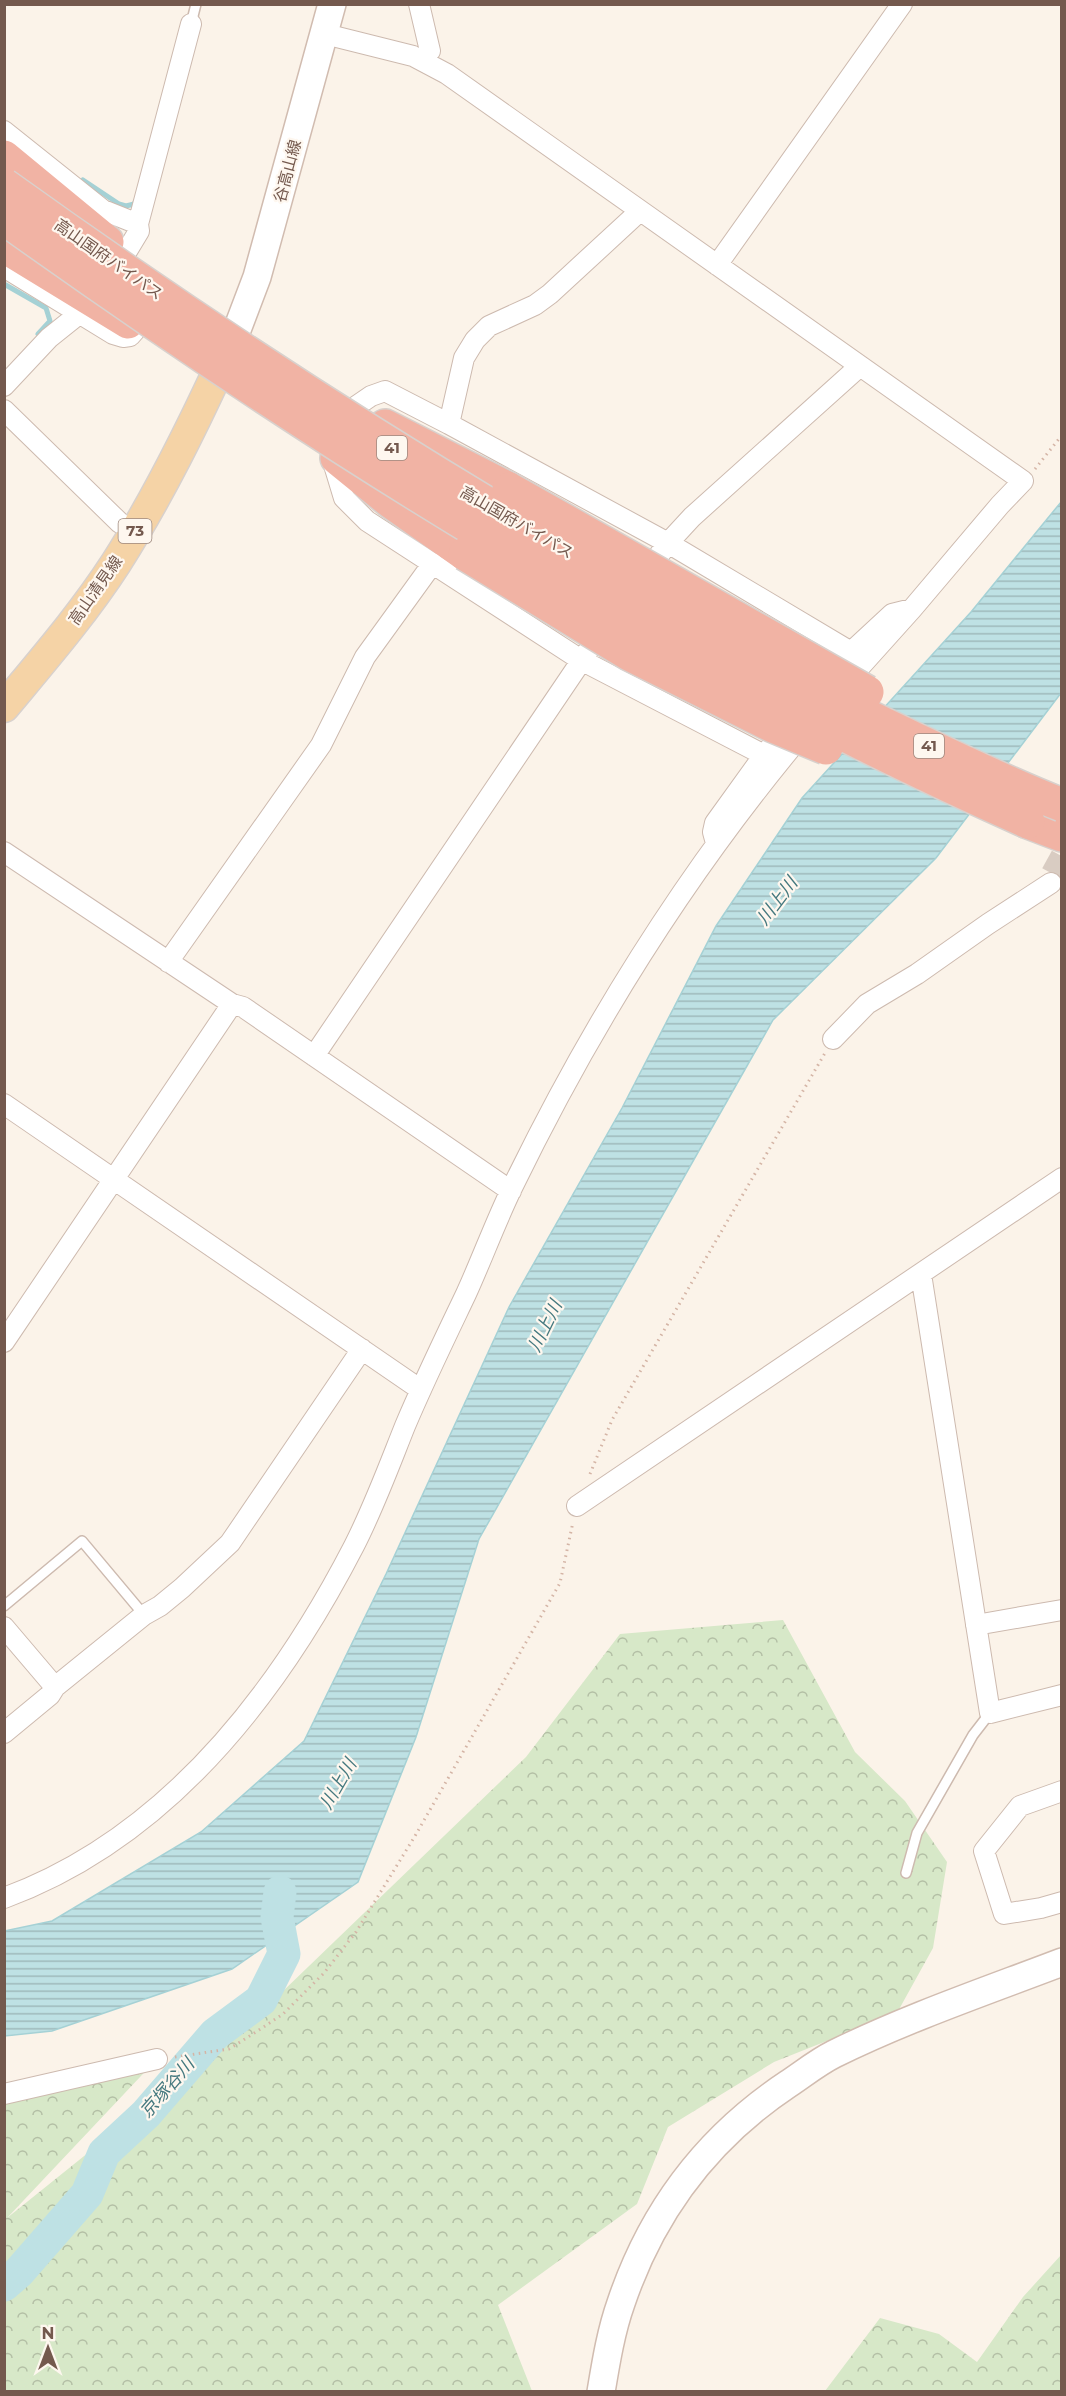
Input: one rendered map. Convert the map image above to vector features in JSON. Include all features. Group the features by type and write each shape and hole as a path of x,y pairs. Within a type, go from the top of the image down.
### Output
{"highway":[{"name":"41","path":"4,157 124,256 235,335 351,409 509,489 905,714 1062,793"},
{"name":"高山国府バイパス","path":"4,185 120,268 385,443 643,596 881,754 1028,822 1062,835"},
{"name":"高山国府バイパス","path":"4,218 201,355 370,466 605,606 792,694 972,766 1062,805"},
{"name":"41","path":"4,246 216,376 331,452 390,501 465,554 629,654 772,726 864,764 1028,822"}],"main road":[{"name":"高山清見線","path":"4,707 71,625 115,565 171,468 235,335"}],"street":[{"name":"谷高山線","path":"235,335 257,277 332,4"},
{"path":"419,4 430,51"},
{"path":"717,265 894,8"},
{"path":"124,256 139,231 138,224 191,24"},
{"path":"4,1898 60,1874 129,1831 177,1790 209,1759 238,1725 295,1646 354,1545 511,1191 581,1056 626,979 717,843 771,772 865,660 1023,481 431,64 413,56 325,34"},
{"path":"4,131 103,210 138,224"},
{"path":"448,424 464,358 475,340 489,326 535,305 550,294 640,211"},
{"path":"4,267 79,314 123,337 130,336 138,327"},
{"path":"4,386 49,339 79,314"},
{"path":"314,1056 581,660 668,543 692,517 860,366"},
{"path":"351,409 371,396 385,391 668,543 851,652"},
{"path":"4,410 120,523"},
{"path":"331,452 344,498 367,521 581,660 764,755"},
{"path":"168,962 321,745 365,657 433,563"},
{"path":"717,843 713,832 715,823 764,755 851,652 892,614 912,609"},
{"path":"4,852 232,1004 243,1006 511,1191"},
{"path":"833,1039 867,1004 917,974 988,924 1055,884"},
{"path":"4,1342 232,1004"},
{"path":"4,1104 422,1390"},
{"path":"577,1506 1062,1178"},
{"path":"921,1274 990,1713 1062,1695"},
{"path":"4,1733 50,1695 55,1687 144,1615 160,1606 182,1588 230,1543 362,1349"},
{"path":"976,1625 1062,1610"},
{"path":"4,1627 55,1687"},
{"path":"1062,1791 1020,1806 984,1851 1004,1914 1062,1902"},
{"path":"601,2391 620,2304 646,2241 685,2180 708,2150 740,2120 770,2096 832,2055 963,2000 1062,1962"},
{"path":"4,2094 157,2059"}],"lane":[{"path":"191,24 196,4"},
{"path":"4,1606 82,1541 144,1615"},
{"path":"906,1873 917,1833 973,1735 990,1713"}],"path":[{"path":"1023,481 1062,435"},
{"path":"157,2059 229,2049 256,2032 283,2014 324,1973 356,1932 415,1836 560,1582 577,1506 612,1420 833,1039"}],"green space":[{"path":"783,1620 855,1752 905,1801 947,1862 933,1948 897,2013 774,2062 668,2127 637,2204 498,2305 532,2391 5,2391 4,2094 157,2059 7,2218 252,2021 526,1757 620,1634"},
{"path":"1061,2255 1061,2391 825,2391 880,2318 939,2334 977,2362 1023,2297"}],"water":[{"name":"川上川","path":"1061,502 1061,693 936,858 773,1020 479,1539 416,1737 358,1882 232,1969 52,2031 5,2036 4,1931 52,1921 201,1832 304,1741 386,1574 509,1307 622,1108 716,926 802,798 971,612"}],"waterway":[{"path":"83,180 119,204 126,206 134,204 137,198"},
{"path":"4,284 46,308 50,321 38,334"},
{"name":"京塚谷川","path":"4,2285 19,2272 87,2194 104,2153 146,2114 215,2034 261,2000 284,1954 277,1917 280,1892"}],"tunnel":[{"path":"1051,873 1062,853"}]}
